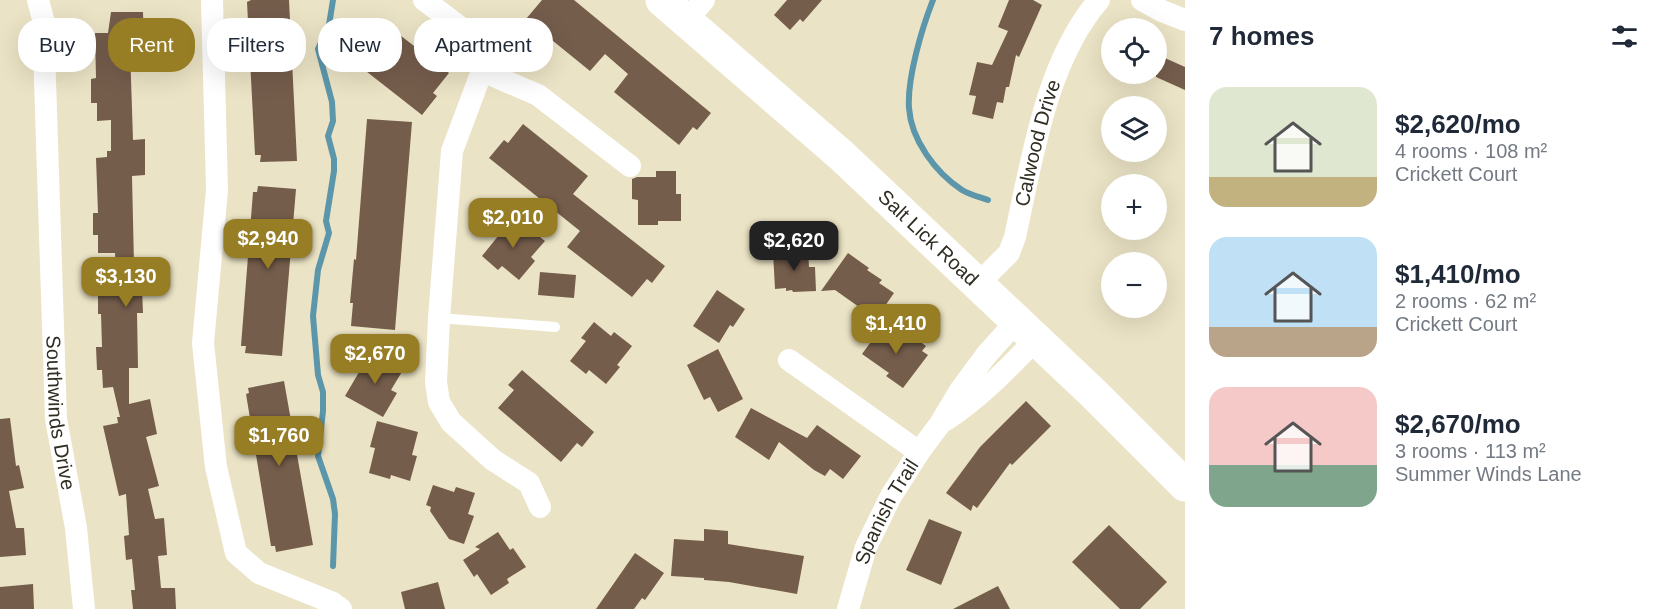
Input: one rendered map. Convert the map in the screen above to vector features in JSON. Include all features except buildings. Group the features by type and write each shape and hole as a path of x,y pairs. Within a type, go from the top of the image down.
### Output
{"main road":[{"name":"Salt Lick Road","path":"684,7 1094,393 1185,485"}],"street":[{"name":"Southwinds Drive","path":"38,0 43,19 56,419 76,528 84,609"},
{"path":"212,0 218,190 203,343 216,467 236,553 259,573 333,603 341,609"},
{"path":"424,0 448,18"},
{"name":"Calwood Drive","path":"977,285 1009,253 1058,68 1073,39 1099,0"},
{"path":"1142,0 1185,20"},
{"path":"483,72 452,151 436,382 439,402 451,422 493,460 529,483 540,507"},
{"path":"485,72 538,95 630,166"},
{"name":"Spanish Trail","path":"848,609 866,547 891,496 919,452 987,354 1026,331"},
{"path":"789,360 919,452"}],"lane":[{"path":"439,318 555,327"}],"waterway":[{"path":"333,0 329,25 318,49 332,102 333,121 328,136 334,159 334,171 326,221 329,233 318,270 313,316 318,375 323,392 318,456 333,499 335,514 333,566"},
{"path":"933,0 920,39 910,82 909,108 914,132 926,155 943,175 962,190 988,200"}]}
